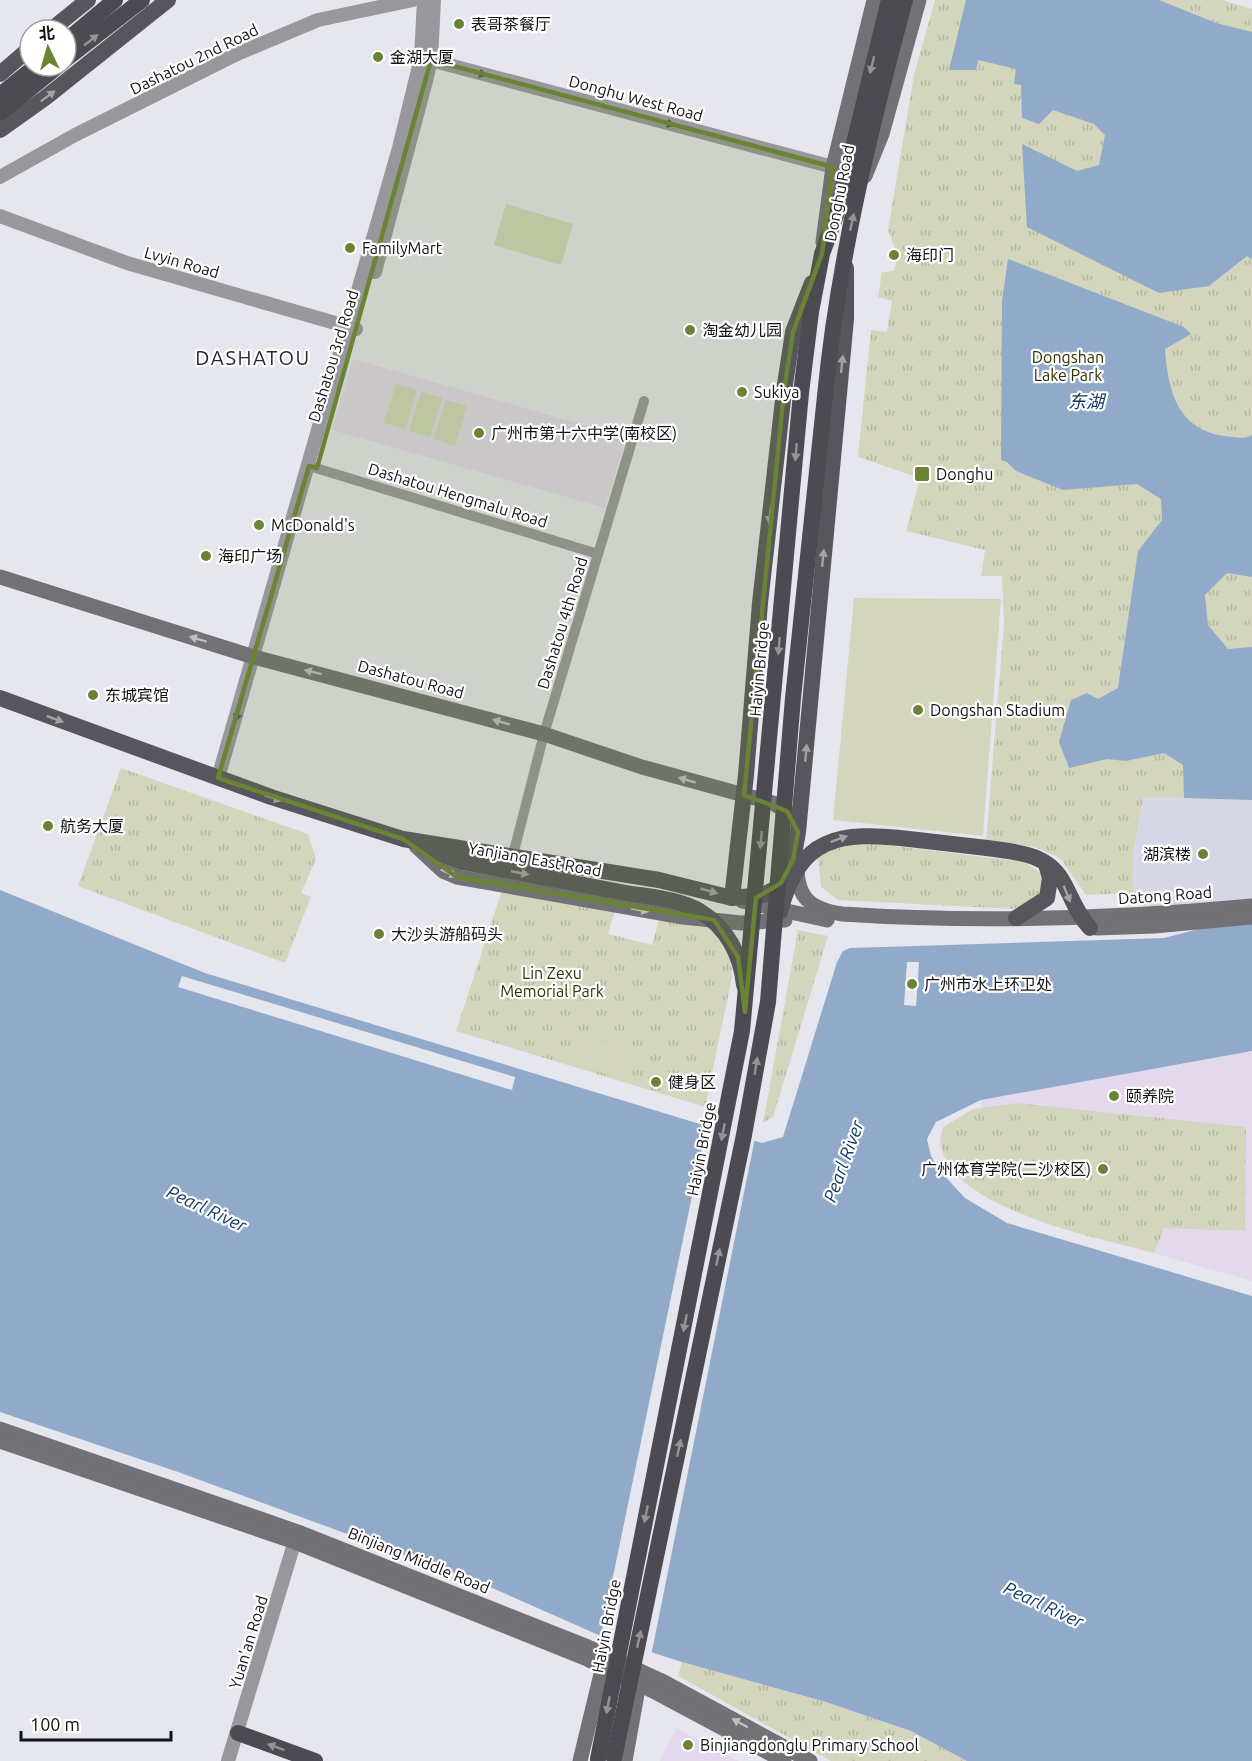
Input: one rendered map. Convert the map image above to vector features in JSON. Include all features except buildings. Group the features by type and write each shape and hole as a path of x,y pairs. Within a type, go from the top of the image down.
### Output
{"highway":[{"path":"78,33 113,9 142,0"},
{"name":"Donghu Road","path":"774,933 793,698 836,297 870,130 891,4"},
{"name":"Donghu Road","path":"801,393 811,312 822,254 837,213 891,4"},
{"path":"78,46 113,9"},
{"path":"0,95 21,78"},
{"path":"0,113 43,78"},
{"name":"Haiyin Bridge","path":"608,1760 745,1012 801,393"},
{"path":"608,1760 744,1135 768,1002 774,933"},
{"path":"238,1732 315,1761"}],"main road":[{"path":"0,129 45,98 168,0"},
{"path":"858,189 882,134 919,0"},
{"path":"65,18 86,1"},
{"path":"798,832 793,860 777,888 763,896 732,898 747,775 760,603 784,391 793,332 822,254 833,167 891,4"},
{"path":"0,74 18,58"},
{"path":"845,255 846,319 798,832 797,872 805,899 813,907 842,914 1016,918 1085,923"},
{"name":"Dashatou Road","path":"0,577 254,657 544,734 642,767 744,795 788,811 795,820 798,832"},
{"name":"Yanjiang East Road","path":"0,699 218,778 403,839 659,880 831,921 912,926 1085,923"},
{"path":"747,775 753,783 771,790 788,792 802,788"},
{"path":"774,933 784,894 795,871 814,852 841,837 867,834 987,848 1026,854 1044,861 1062,881 1085,923"},
{"path":"403,839 462,862 661,899 697,909 719,927 735,951 744,979 745,1012"},
{"path":"403,839 423,851 442,871 457,877 683,917 741,923 831,921"},
{"path":"1016,918 1047,898 1050,878 1044,861"},
{"name":"Datong Road","path":"1154,921 1252,906"},
{"name":"Datong Road","path":"1085,923 1252,917"},
{"name":"Binjiang Middle Road","path":"0,1429 296,1537 626,1664 810,1761"},
{"name":"Binjiang Middle Road","path":"0,1441 296,1537 603,1666 784,1761"},
{"path":"580,1761 603,1666 626,1664 639,1683 608,1760"}],"street":[{"name":"Dashatou 2nd Road","path":"0,177 75,135 237,54 318,20 413,0"},
{"path":"424,0 426,59"},
{"path":"426,59 434,0"},
{"name":"Donghu West Road","path":"426,59 833,167"},
{"name":"Dashatou 3rd Road","path":"218,778 416,123 426,59"},
{"name":"Lvyin Road","path":"0,216 127,263 353,328"},
{"name":"Dashatou 4th Road","path":"513,855 544,734 644,401"},
{"name":"Dashatou Hengmalu Road","path":"313,467 598,554"},
{"name":"Yuan'an Road","path":"228,1761 296,1537"}],"highlighted area":[{"path":"431,60 833,167 822,254 793,332 784,391 744,795 787,811 798,832 793,860 781,883 756,898 745,1012 738,957 714,920 457,877 403,839 218,778 309,466 317,468"}],"shaded area":[{"name":"广州市第十六中学(南校区)","path":"353,359 626,437 605,508 332,430"},
{"path":"1143,797 1252,800 1252,899 1145,911 1144,906 1133,893 1134,850"},
{"name":"广州体育学院(二沙校区)","path":"1252,1051 1252,1281 1039,1221 992,1201 964,1183 942,1154 939,1141 943,1127 973,1109 981,1108 981,1100"},
{"name":"Binjiangdonglu Primary School","path":"676,1728 739,1761 660,1761"}],"green space":[{"name":"Dongshan Lake Park","path":"935,0 1222,0 1252,9 1252,800 1143,797 1134,850 1133,893 1086,895 1060,858 1034,847 986,841 1004,624 1002,576 981,576 985,550 906,531 920,478 858,457 871,330 887,332 892,301 878,297 882,272 894,271 898,256 888,230 914,75"},
{"path":"506,204 573,224 561,265 494,245"},
{"path":"396,384 417,390 405,429 384,423"},
{"path":"421,392 442,398 430,437 409,431"},
{"path":"446,400 467,406 455,446 434,439"},
{"name":"Dongshan Stadium","path":"854,598 1001,599 983,836 833,820"},
{"path":"121,768 308,834 316,859 301,893 311,897 285,963 78,886"},
{"path":"854,841 1025,862 1040,873 1044,889 1031,902 1013,909 838,900 821,887 818,858 834,847"},
{"name":"Lin Zexu Memorial Park","path":"502,890 615,910 608,934 652,945 659,920 711,926 727,949 732,977 705,1107 456,1031"},
{"path":"798,930 828,936 773,1117 763,1123"},
{"path":"574,1031 631,1050 622,1079 565,1061"},
{"name":"广州体育学院(二沙校区)","path":"1017,1103 1246,1127 1245,1231 1164,1228 1154,1253 1059,1227 1021,1214 987,1197 960,1177 944,1154 943,1127 973,1109"},
{"path":"682,1662 826,1702 911,1731 967,1761 831,1761 678,1676"}],"water":[{"path":"966,0 1159,0 1216,23 1252,32 1252,259 1247,256 1209,286 1159,293 1027,227 1022,144 1077,171 1099,165 1105,135 1094,124 1053,110 1039,124 1022,118 1021,85 1014,84 1016,69 978,60 976,70 949,70"},
{"name":"东湖","path":"1008,259 1184,327 1191,334 1165,349 1169,379 1178,406 1196,426 1209,432 1239,438 1252,435 1252,577 1227,573 1205,595 1208,625 1228,649 1252,647 1252,800 1184,798 1183,765 1164,753 1126,761 1107,759 1069,768 1059,742 1071,700 1087,693 1098,699 1118,688 1138,551 1162,520 1161,499 1137,484 1063,490 1016,471 1007,462 1001,460 1002,301"},
{"name":"Pearl River","path":"0,890 205,973 762,1143 783,1137 837,962 843,951 850,948 1164,938 1252,915 1252,1051 981,1100 936,1122 927,1139 931,1156 939,1170 965,1198 1007,1223 1252,1296 1252,1761 967,1761 911,1731 826,1702 682,1662 603,1637 481,1583 178,1472 0,1412"}],"pier":[{"name":"广州市水上环卫处","path":"907,962 919,962 916,1006 904,1005"},
{"path":"182,976 515,1077 512,1090 178,987"},
{"path":"707,1124 755,1138 651,1656 600,1639"}],"place":[{"name":"表哥茶餐厅","path":"459,24"},
{"name":"金湖大厦","path":"378,57"},
{"name":"FamilyMart","path":"350,248"},
{"name":"海印门","path":"894,255"},
{"name":"淘金幼儿园","path":"690,330"},
{"name":"Sukiya","path":"742,392"},
{"name":"广州市第十六中学(南校区)","path":"479,433"},
{"name":"Donghu","path":"922,474"},
{"name":"McDonald's","path":"259,525"},
{"name":"海印广场","path":"206,556"},
{"name":"东城宾馆","path":"93,695"},
{"name":"Dongshan Stadium","path":"918,710"},
{"name":"航务大厦","path":"48,826"},
{"name":"湖滨楼","path":"1203,854"},
{"name":"大沙头游船码头","path":"379,934"},
{"name":"广州市水上环卫处","path":"912,984"},
{"name":"健身区","path":"656,1082"},
{"name":"颐养院","path":"1114,1096"},
{"name":"广州体育学院(二沙校区)","path":"1103,1169"},
{"name":"Binjiangdonglu Primary School","path":"688,1745"}],"district":[{"name":"DASHATOU","path":"253,357"}]}
